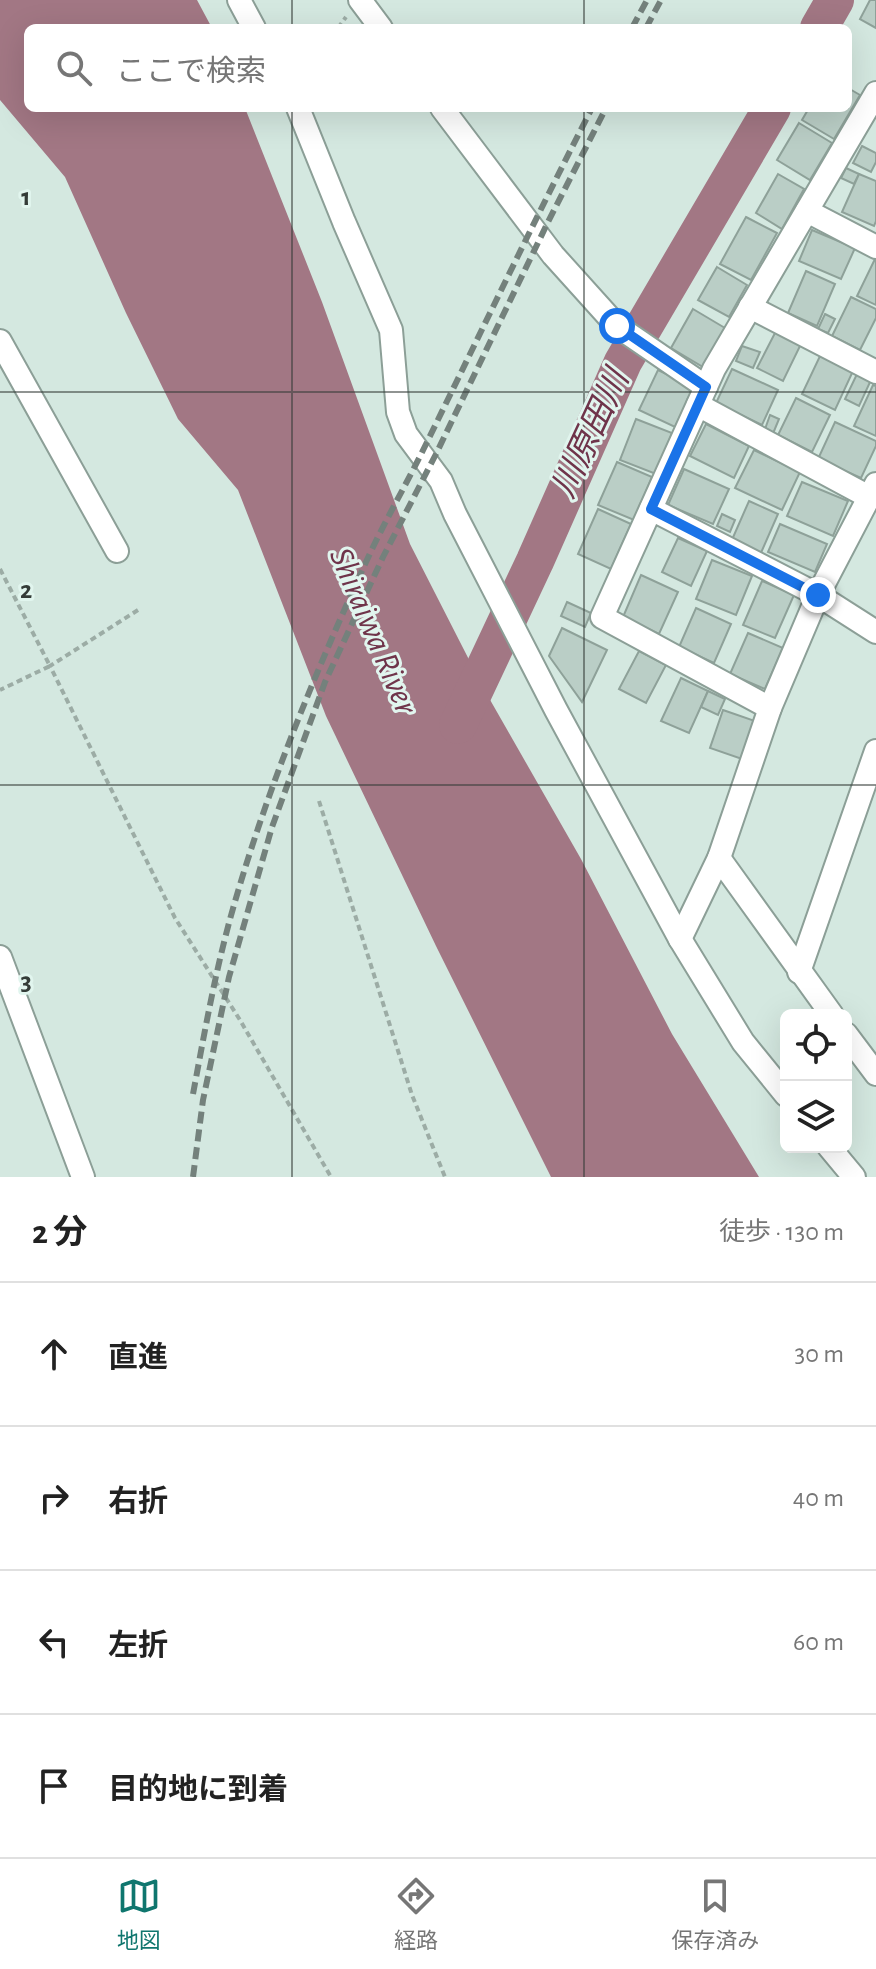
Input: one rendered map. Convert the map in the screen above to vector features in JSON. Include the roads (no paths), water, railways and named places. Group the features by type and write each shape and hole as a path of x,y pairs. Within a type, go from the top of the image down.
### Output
{"street":[{"path":"239,0 252,24"},
{"path":"360,0 378,24"},
{"path":"770,708 602,617 702,396 750,307 873,105"},
{"path":"300,112 391,330 398,412 406,434 441,481 556,710 680,939 743,1042 780,1088"},
{"path":"445,112 553,255 617,326 702,396 873,491 818,595 770,708 719,858 680,939"},
{"path":"807,211 876,247"},
{"path":"750,307 876,372"},
{"path":"0,341 117,551"},
{"path":"651,509 818,595 876,632"},
{"path":"799,972 876,751"},
{"path":"719,858 827,1009"},
{"path":"0,957 83,1177"},
{"path":"852,1042 876,1074"},
{"path":"834,1153 854,1177"}],"water":[{"name":"Shiraiwa River","path":"0,0 197,0 210,24 24,24 24,112 247,112 322,302 410,544 485,691 581,859 672,1034 759,1177 551,1177 326,716 238,490 178,419 65,177 0,100"}],"waterway":[{"name":"川原田川","path":"821,24 835,0"},
{"name":"川原田川","path":"458,725 623,362 770,112"}],"railway":[{"path":"634,24 647,0"},
{"path":"648,24 661,0"},
{"path":"193,1094 216,975 234,905 277,774 311,688 373,546 590,112"},
{"path":"193,1177 203,1100 229,977 272,827 325,682 383,557 604,112"}]}
